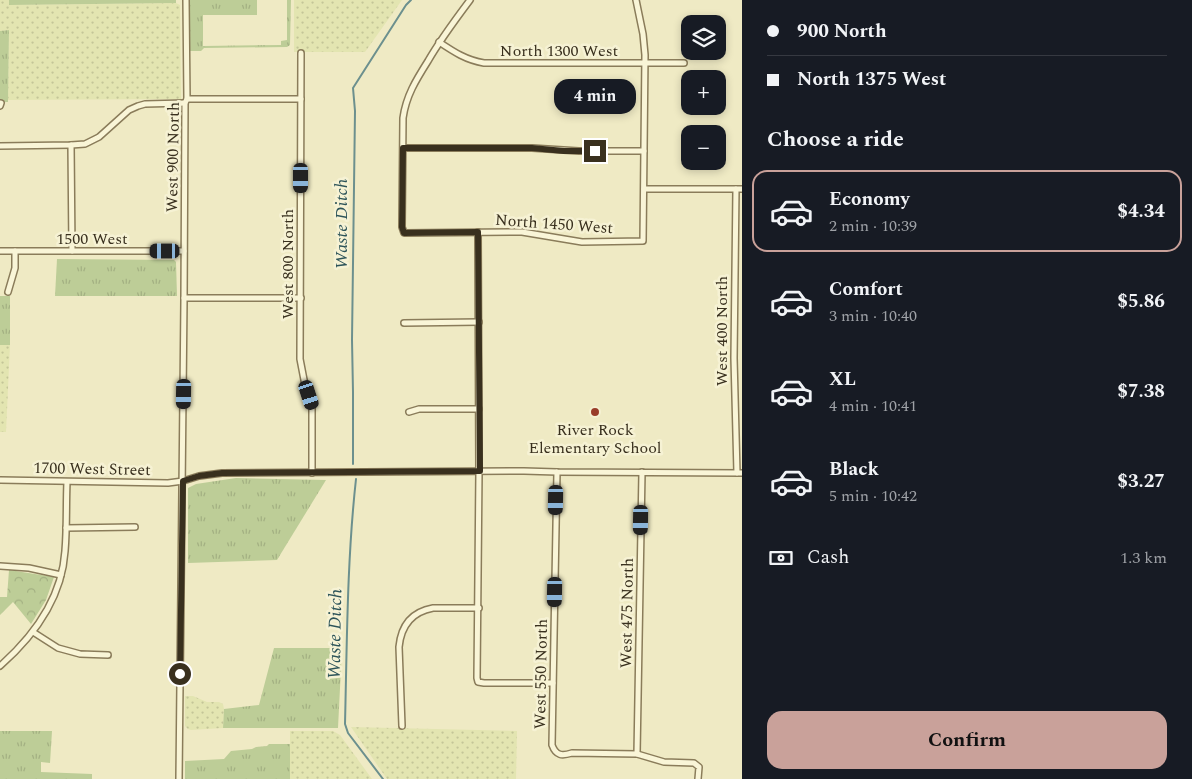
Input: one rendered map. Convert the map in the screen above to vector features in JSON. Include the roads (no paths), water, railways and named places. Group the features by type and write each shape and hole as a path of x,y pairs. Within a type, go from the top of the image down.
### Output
{"street":[{"name":"West 900 North","path":"179,779 186,0"},
{"path":"470,0 439,42 412,87 403,118 403,148 532,148 579,151 644,151"},
{"path":"636,0 643,34 645,63 644,189 739,189"},
{"name":"North 1300 West","path":"439,42 468,60 484,63 684,62"},
{"name":"West 800 North","path":"301,53 300,359 312,404 312,473"},
{"path":"0,146 85,144 99,138 129,110 145,104 186,101 301,99"},
{"path":"71,145 72,251"},
{"name":"North 1450 West","path":"403,148 402,227 404,233 522,232 582,242 643,241 644,189"},
{"name":"West 400 North","path":"739,189 734,358 740,473"},
{"path":"478,232 480,471 477,678 478,682 484,683 553,683"},
{"name":"1500 West","path":"0,251 184,252"},
{"path":"8,292 15,268 15,251"},
{"path":"184,298 301,298"},
{"path":"404,323 479,322"},
{"path":"734,358 742,358"},
{"path":"409,412 419,409 479,409"},
{"name":"1700 West Street","path":"0,480 168,483 222,473 524,471 740,473"},
{"name":"West 550 North","path":"557,472 552,745 558,754 565,755 572,753 637,754"},
{"name":"West 475 North","path":"637,754 642,472"},
{"path":"0,666 17,651 33,632 52,602 61,575 65,553 67,482"},
{"path":"66,528 135,527"},
{"path":"0,566 29,568 61,575"},
{"path":"402,726 400,639 409,621 414,616 427,610 479,608"},
{"path":"33,632 58,648 80,654 108,655"},
{"path":"637,754 664,762 694,764 699,767 698,779"}],"waterway":[{"name":"Waste Ditch","path":"353,464 352,340 355,111 353,88 411,0"},
{"name":"Waste Ditch","path":"356,479 349,570 345,724 348,733 383,779"}],"place":[{"name":"River Rock Elementary School","path":"595,412"}]}
